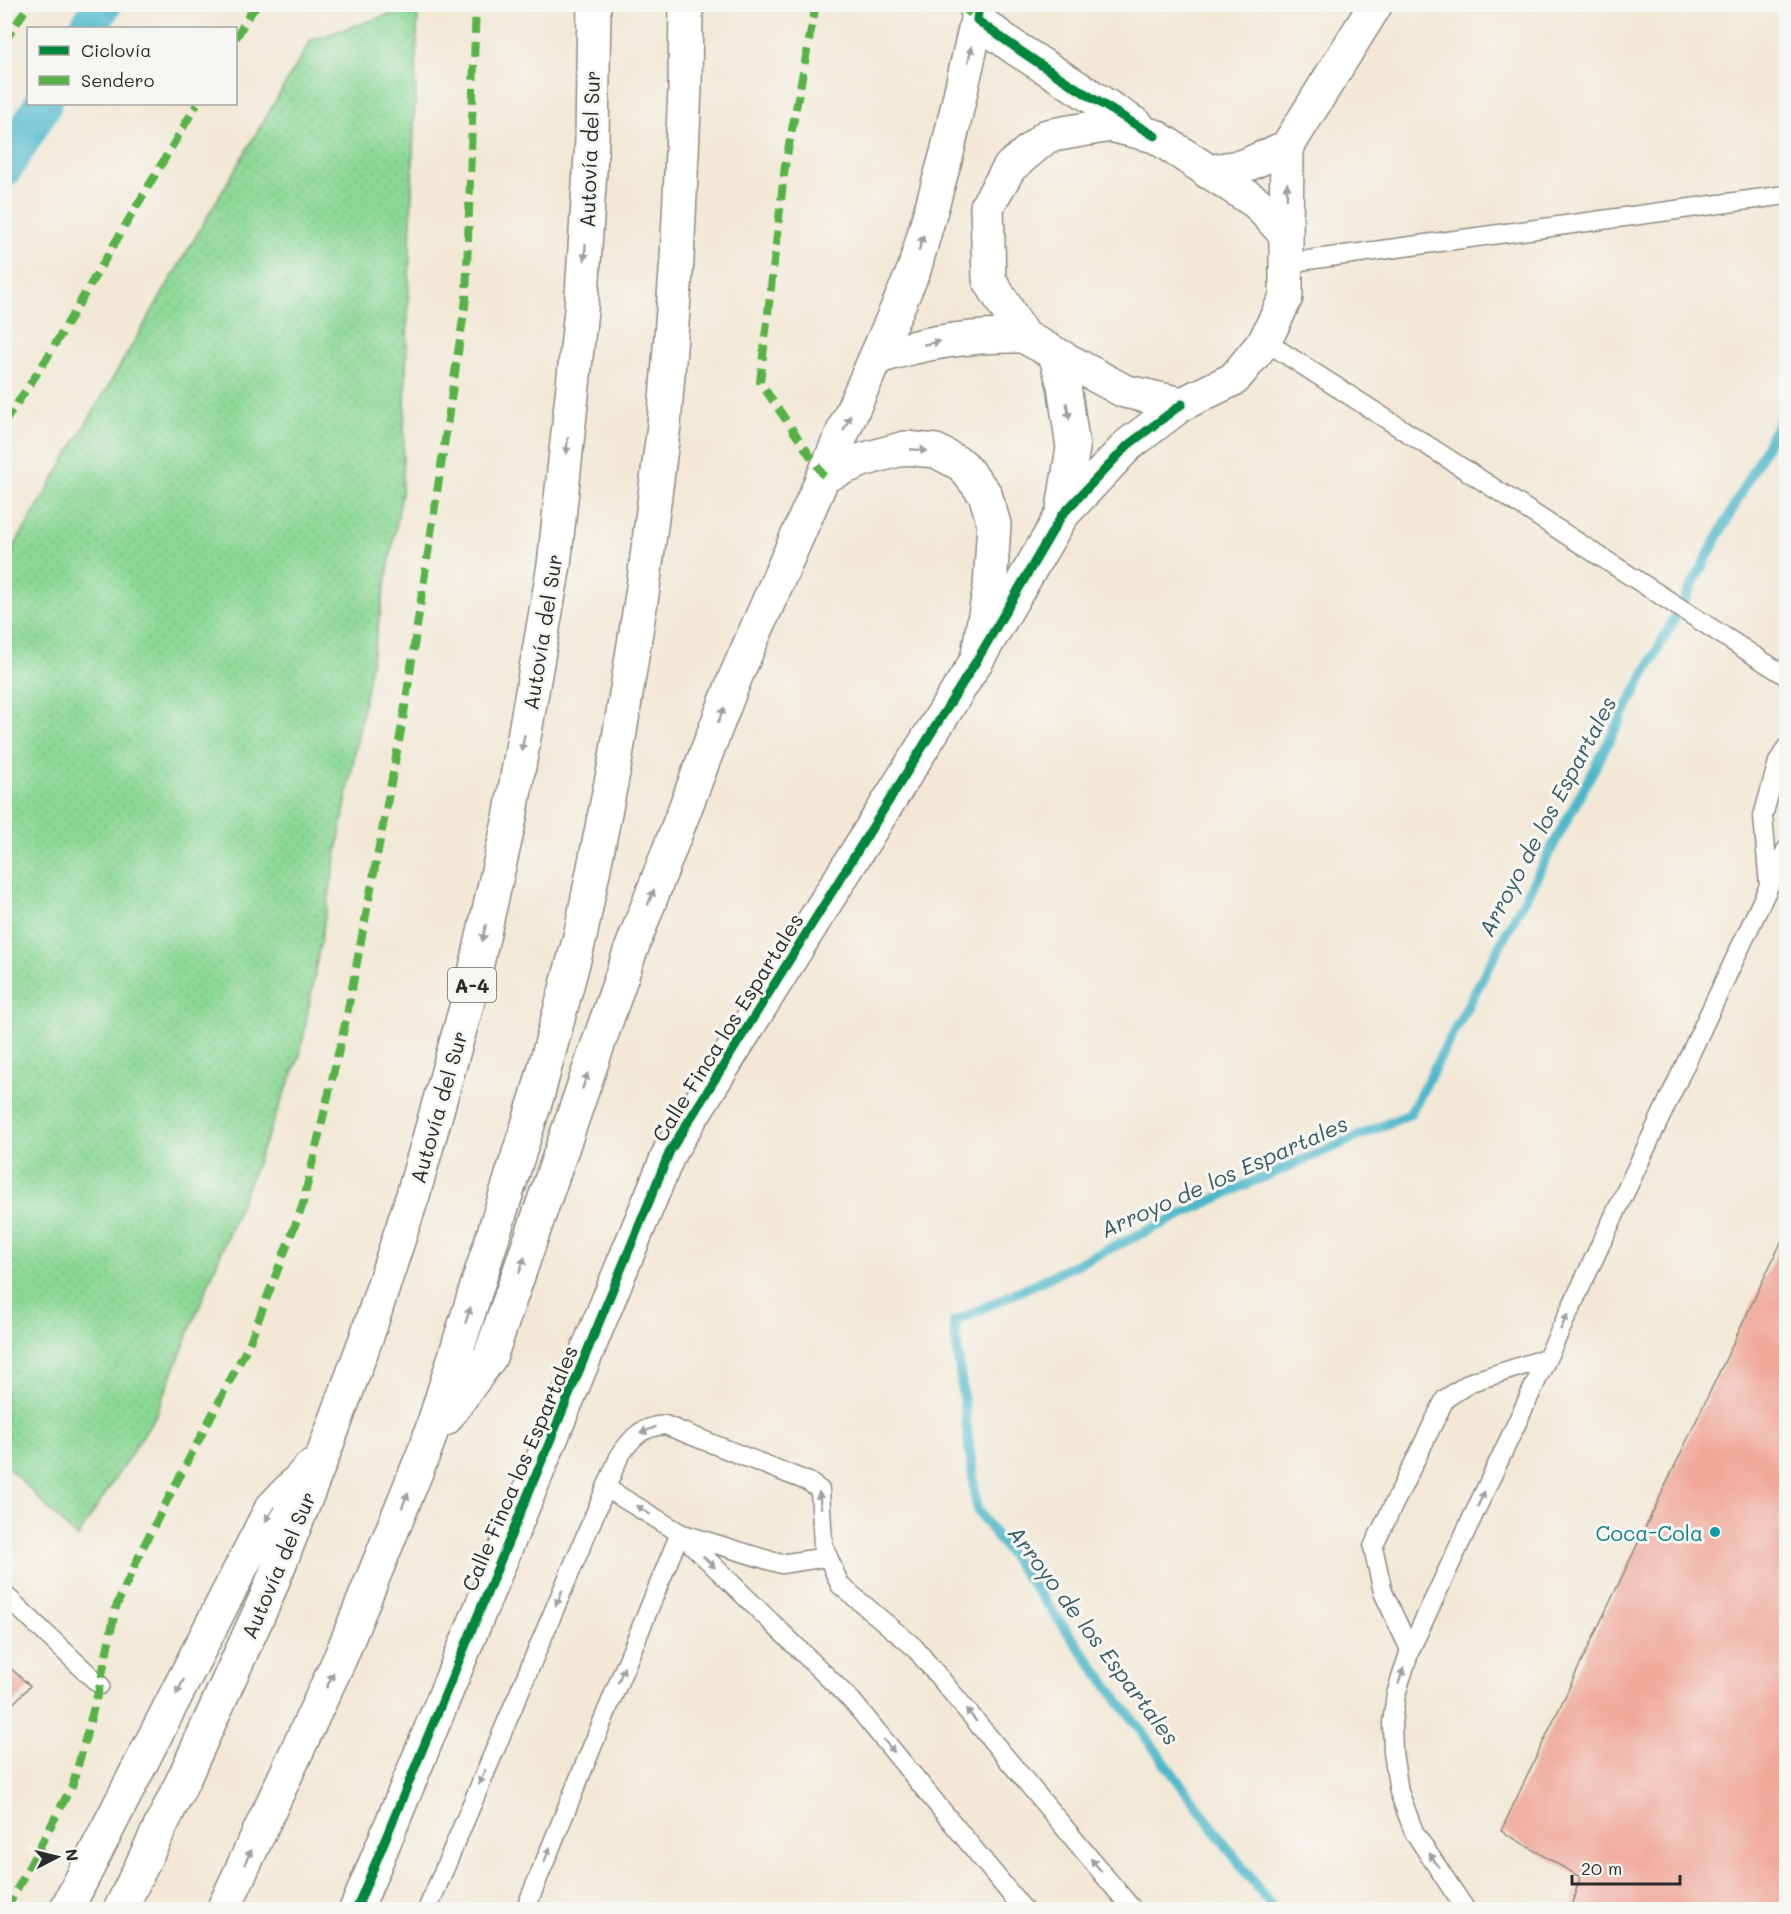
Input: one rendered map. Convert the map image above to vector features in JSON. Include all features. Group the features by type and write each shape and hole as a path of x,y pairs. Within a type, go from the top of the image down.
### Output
{"main road":[{"name":"Autovía del Sur","path":"120,1910 185,1776 266,1598 323,1455 367,1336 413,1195 471,990 510,818 554,565 581,310 592,139 594,4"},
{"path":"223,1910 341,1656 427,1445 538,1093 580,937 615,763 644,588 664,425 678,236 685,89 686,4"},
{"path":"1208,172 1244,166 1287,147 1376,4"},
{"path":"427,1445 490,1357 633,944 735,678 914,270 947,153 978,12"},
{"path":"978,12 1015,48 1257,203 1286,249"},
{"path":"1023,336 988,279 987,206 1010,166 1047,136 1110,125 1155,136"},
{"name":"Calle Finca los Espartales","path":"356,1910 670,1151 977,660 1062,515 1128,445 1182,404 1234,379 1265,341 1286,297 1287,147"},
{"path":"876,358 900,349 944,341 999,335 1023,336 1124,391 1182,404"},
{"name":"Calle Finca los Espartales","path":"1055,354 1064,385 1073,448 1062,515"},
{"path":"824,476 862,460 905,448 936,451 962,465 985,494 994,524 990,587 977,660"},
{"path":"66,1910 271,1509 323,1455"}],"lane":[{"path":"1286,249 1786,195"},
{"path":"1265,341 1781,672"},
{"path":"1769,887 1763,816 1778,762 1786,748"},
{"path":"1466,1910 1414,1832 1399,1792 1393,1752 1392,1723 1396,1694 1410,1650 1786,850"},
{"path":"1410,1650 1383,1592 1373,1547 1445,1399 1471,1382 1547,1358"},
{"path":"427,1910 606,1488 627,1446 638,1434 651,1426 665,1425 809,1482 820,1490 823,1545 840,1585 914,1647 1133,1910"},
{"path":"606,1488 680,1533 852,1701 1024,1910"},
{"path":"680,1533 781,1564 827,1557"},
{"path":"525,1910 680,1533"},
{"path":"4,1594 100,1685"}],"green space":[{"path":"418,5 402,493 300,1055 156,1415 77,1538 5,1464 5,562 311,40"}],"building":[{"name":"Coca-Cola","path":"1786,1232 1786,1910 1570,1910 1580,1877 1501,1831"},
{"path":"4,1662 30,1686 4,1713"}],"waterway":[{"path":"89,27 103,4"},
{"path":"4,168 42,105"},
{"name":"Arroyo de los Espartales","path":"1274,1910 977,1510 954,1322 1238,1188 1410,1114 1786,409"}],"marked path":[{"path":"4,43 29,4"},
{"path":"237,36 249,15 259,4"},
{"path":"6,1910 73,1784 100,1685 116,1607 144,1545 249,1344 302,1207 346,1020 403,720 466,299 476,4"},
{"path":"816,4 785,166 760,382 824,476"},
{"path":"960,4 977,20"},
{"path":"4,423 44,363 196,105"}],"cycle path":[{"path":"979,4 977,20 1064,80 1155,136"},
{"path":"356,1910 670,1151 977,660 1062,515 1128,445 1182,404"}],"place":[{"name":"Coca-Cola","path":"1715,1532"}]}
